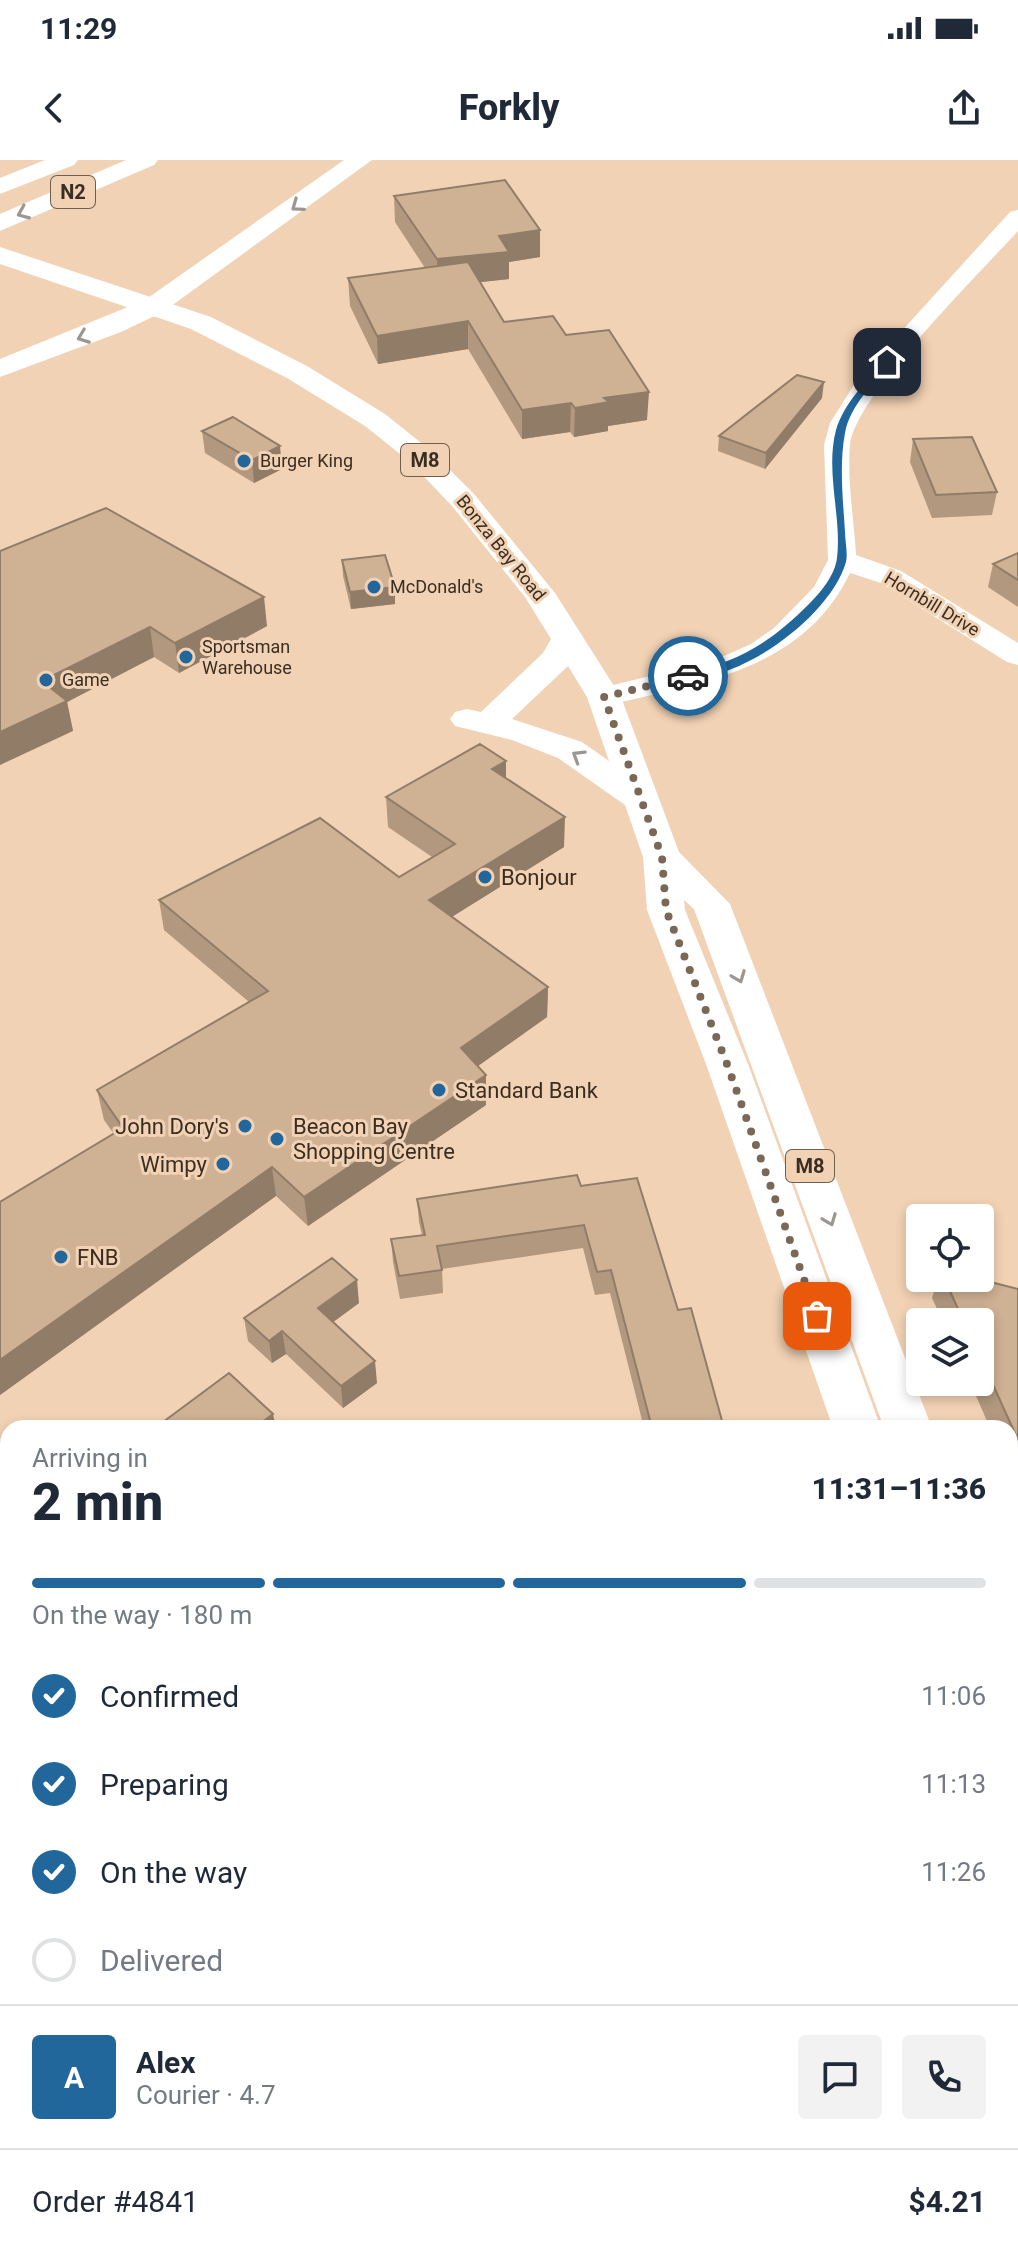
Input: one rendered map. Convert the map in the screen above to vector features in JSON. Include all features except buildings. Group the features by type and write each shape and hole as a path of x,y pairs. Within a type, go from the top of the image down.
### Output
{"main road":[{"path":"0,176 30,160"},
{"name":"N2","path":"0,187 66,160"},
{"name":"N2","path":"0,223 146,160"},
{"path":"0,369 154,306 360,160"},
{"name":"Bonza Bay Road","path":"3,256 201,323 297,372 375,420 420,456 463,500 539,593 604,697 662,857 666,910 727,1064 854,1420"},
{"path":"568,639 556,659 482,716 570,750 642,800"},
{"name":"Bonza Bay Road","path":"662,857 711,904 905,1420"}],"street":[{"path":"604,697 726,667 762,650 785,634 827,591 842,560 837,445 843,423 866,385 1016,222"},
{"name":"Hornbill Drive","path":"842,560 891,577 1018,656"}],"way so far":[{"path":"688,676 604,697 662,857 666,910 727,1064 817,1316"}],"place":[{"name":"Burger King","path":"244,461"},
{"name":"McDonald's","path":"374,587"},
{"name":"Sportsman Warehouse","path":"186,657"},
{"name":"Game","path":"46,680"},
{"name":"Bonjour","path":"485,877"},
{"name":"Standard Bank","path":"439,1090"},
{"name":"John Dory's","path":"245,1126"},
{"name":"Beacon Bay Shopping Centre","path":"277,1139"},
{"name":"Wimpy","path":"223,1164"},
{"name":"FNB","path":"61,1257"}],"route":[{"path":"688,676 726,667 762,650 785,634 827,591 842,560 837,469 840,431 853,403 887,362"}]}
